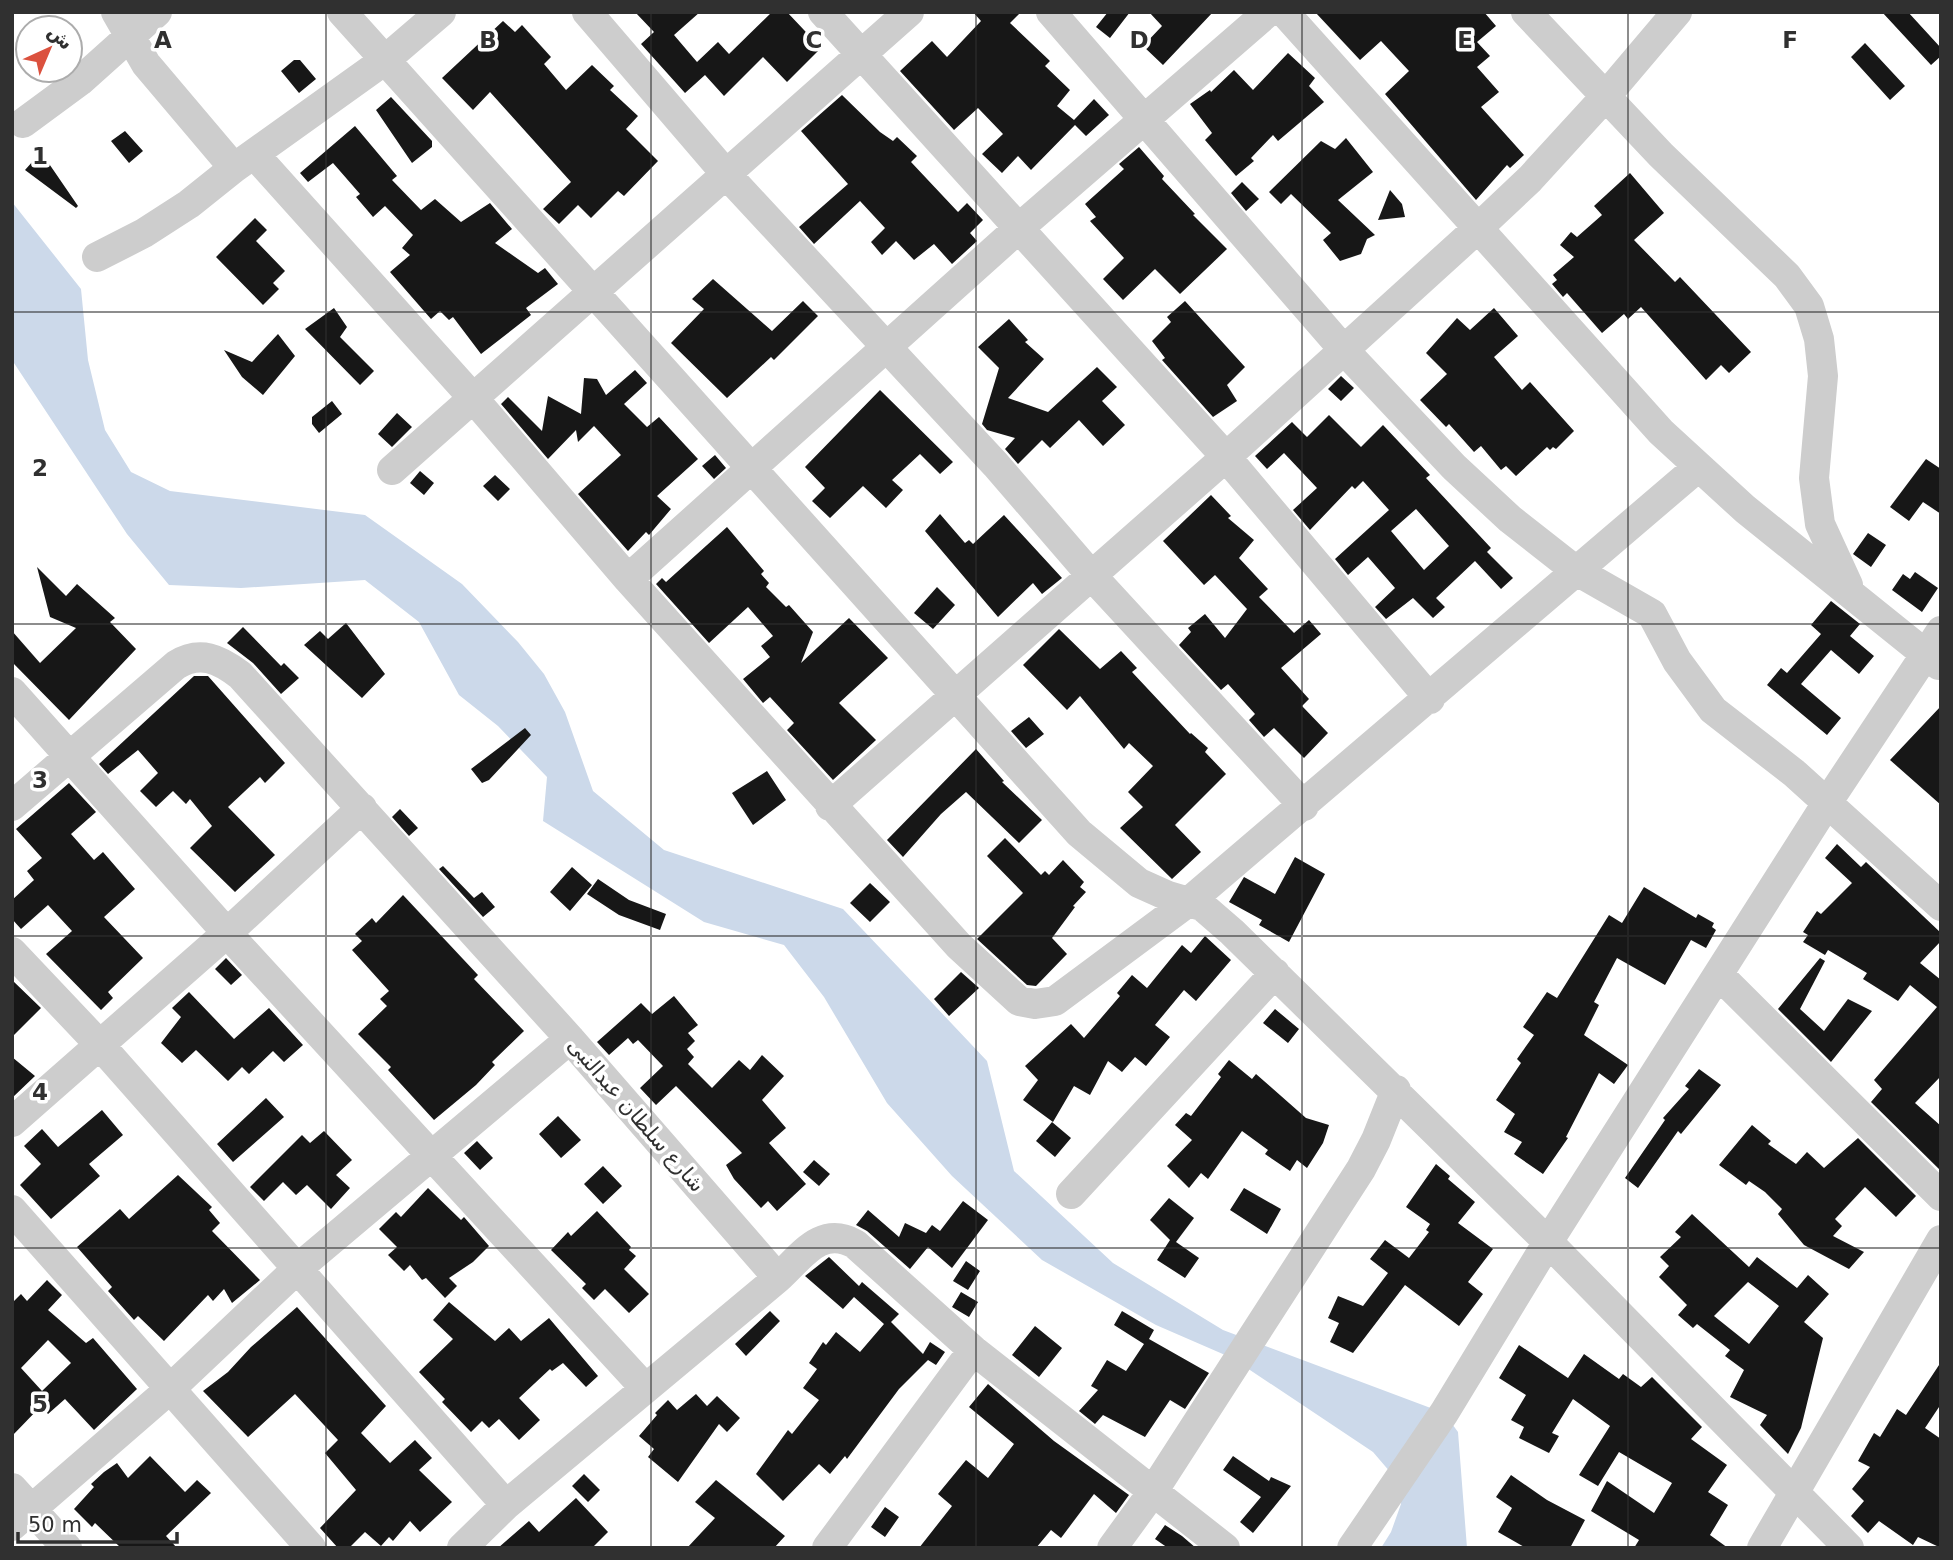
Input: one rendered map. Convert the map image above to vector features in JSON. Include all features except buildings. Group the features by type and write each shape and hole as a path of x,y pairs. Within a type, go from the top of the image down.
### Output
{"street":[{"path":"23,123 123,25 157,12"},
{"path":"342,12 953,696 1079,833 1139,883 1168,896 1191,901 1212,913 1396,1090 1849,1548"},
{"path":"97,257 145,233 189,204 385,60 441,12"},
{"path":"587,12 726,174 996,465 1091,575 1304,806"},
{"path":"823,12 1226,457 1430,699"},
{"path":"392,470 909,12"},
{"path":"1051,12 1343,349 1454,467 1510,519 1575,569 1651,614 1677,661 1713,710 1794,773 1941,906"},
{"path":"628,579 752,471 1019,228 1268,12"},
{"path":"1284,12 1477,229 1697,468 1852,594 1936,650 1827,803 1548,1242 1444,1413 1352,1548"},
{"path":"1527,12 1605,97 1787,276 1809,306 1819,339 1823,376 1814,478 1820,524 1852,594"},
{"path":"830,806 1226,457 1477,229 1530,179 1605,97 1676,12"},
{"path":"123,25 159,80 244,161 474,399 628,579 830,806 959,946 1019,1001 1035,1004 1055,1001 1191,901 1430,699 1575,569 1697,468"},
{"name":"شارع سلطان عبدالنبى","path":"68,756 184,659 205,655 223,662 240,675 362,808 778,1278"},
{"path":"12,692 227,933 645,1388"},
{"path":"12,806 68,756"},
{"path":"12,1122 227,933 362,808"},
{"path":"12,952 99,1044 506,1505"},
{"path":"1071,1194 1275,973"},
{"path":"1719,975 1941,1196"},
{"path":"67,1548 18,1508 170,1389 297,1269 570,1040"},
{"path":"1112,1548 1152,1493 1361,1169 1377,1140 1396,1090"},
{"path":"12,1210 311,1548"},
{"path":"461,1548 506,1505 778,1278 817,1242 827,1237 844,1238 855,1244 973,1350 1225,1548"},
{"path":"1762,1548 1941,1240"},
{"path":"827,1548 973,1350"}],"water":[{"path":"12,202 81,289 88,360 105,430 131,472 170,491 365,515 462,584 518,642 544,674 565,712 593,791 664,850 843,909 987,1061 1014,1171 1113,1263 1223,1330 1444,1413 1458,1432 1467,1548 1381,1548 1391,1532 1401,1504 1397,1480 1373,1452 1232,1358 1156,1325 1042,1260 952,1176 887,1103 824,997 784,945 704,922 543,821 547,777 498,726 459,695 419,622 365,580 241,588 169,585 127,534 12,360"}]}
